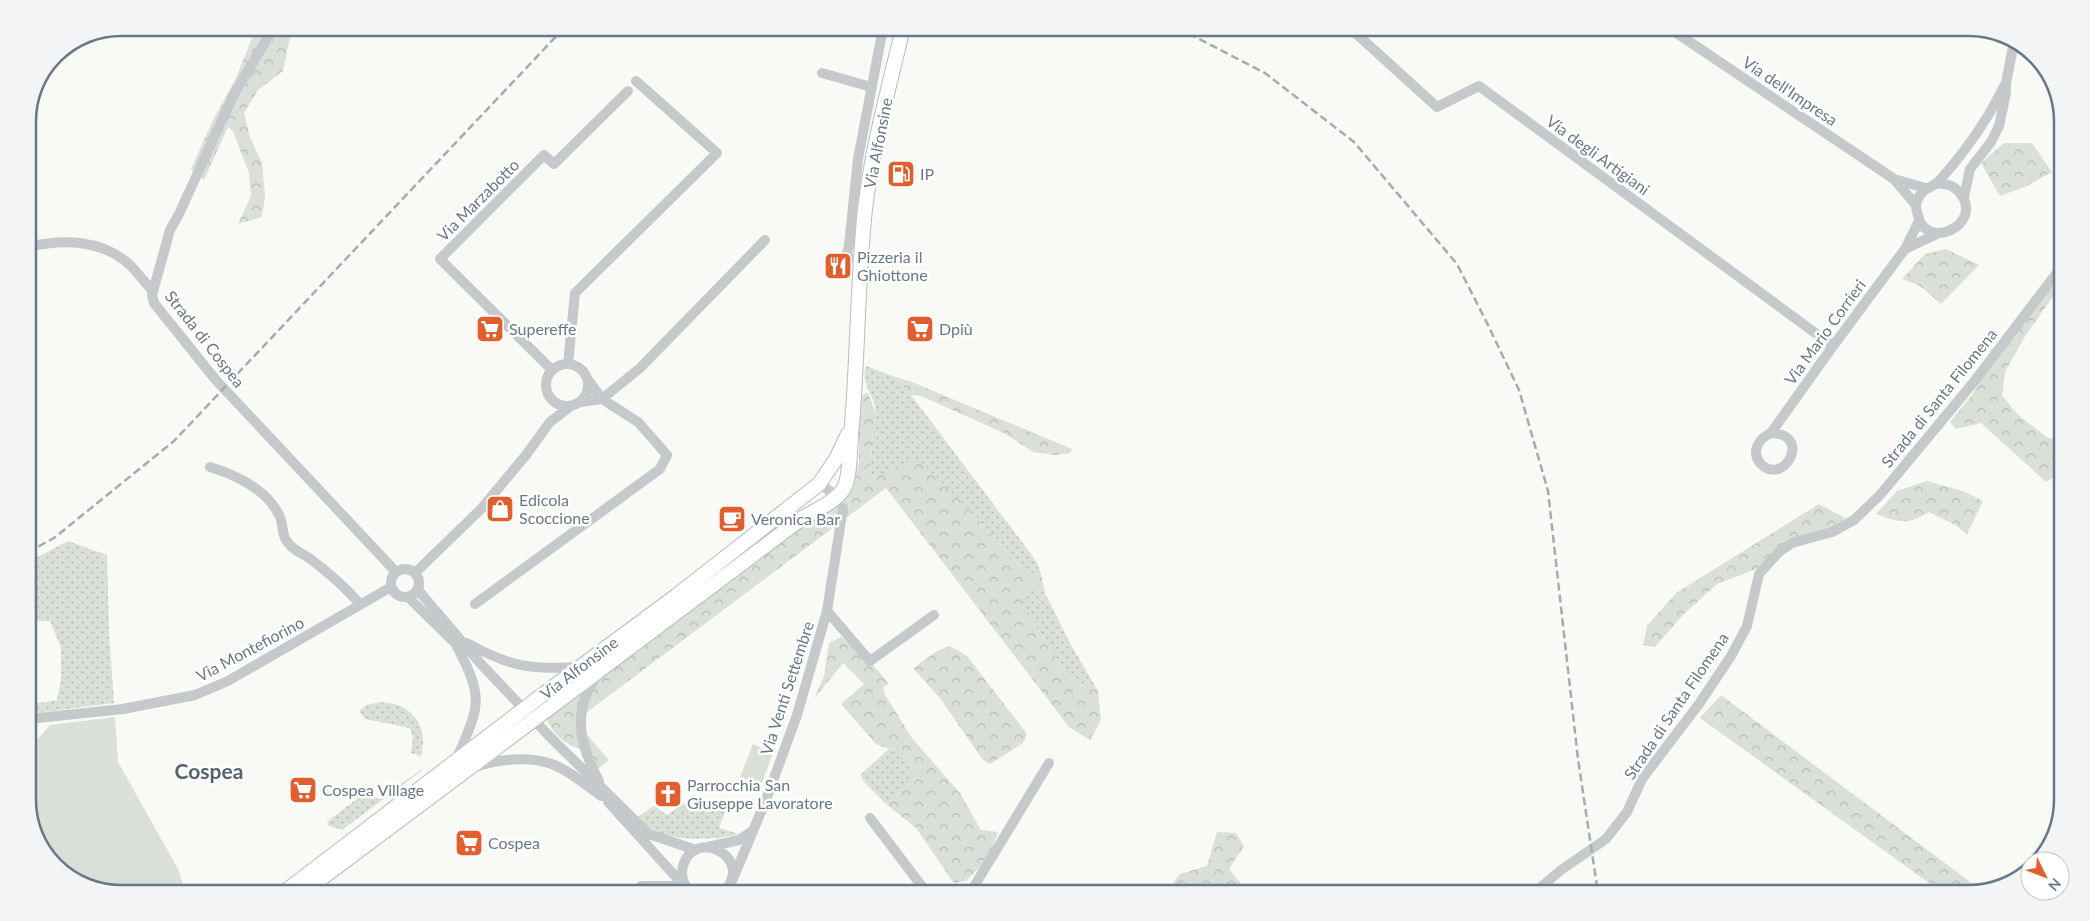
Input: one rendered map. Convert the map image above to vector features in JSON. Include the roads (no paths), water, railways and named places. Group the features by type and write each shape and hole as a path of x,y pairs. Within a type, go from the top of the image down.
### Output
{"main road":[{"name":"Via Alfonsine","path":"313,885 461,766 540,706 608,662 793,524 838,503 844,488 852,424 861,261 866,208 883,110 901,36"},
{"name":"Via Alfonsine","path":"540,706 581,666 682,592 819,484 836,459 852,424"},
{"name":"Via Alfonsine","path":"296,885 461,766"}],"street":[{"name":"Strada di Cospea","path":"268,36 233,96 184,204 170,230 153,291 154,303 215,379 396,572"},
{"name":"Via Alfonsine","path":"861,261 846,257 849,245 858,159 881,36"},
{"name":"Via degli Artigiani","path":"1359,36 1437,107 1479,86 1832,346"},
{"name":"Via dell'Impresa","path":"1680,36 1894,179 1916,205"},
{"name":"Via Mario Corrieri","path":"1905,249 1939,233 1952,231 1962,222 1966,210 1964,197 1970,169 1991,142 1999,126 2013,49"},
{"name":"Via Alfonsine","path":"822,73 871,87"},
{"path":"568,364 575,293 717,153 636,81"},
{"name":"Via Mario Corrieri","path":"1925,188 1936,183 1975,133 1990,113 2006,83"},
{"name":"Via Marzabotto","path":"552,370 440,259 544,155 554,164 628,91"},
{"path":"1975,133 1980,133 1991,142"},
{"name":"Via dell'Impresa","path":"1894,179 1925,188"},
{"path":"1936,183 1947,184 1957,189 1964,197"},
{"path":"1925,188 1919,196 1916,205 1919,221 1927,230 1939,233"},
{"name":"Via Mario Corrieri","path":"1772,433 1832,346 1905,249 1919,221"},
{"path":"476,604 660,469 667,455 638,422 602,399 582,369 562,364 552,370 548,376 546,390 553,402 558,405 602,399 640,368 765,240"},
{"path":"36,245 67,241 108,251 129,264 153,291"},
{"name":"Strada di Santa Filomena","path":"1544,885 1561,870 1606,839 1627,812 1642,779 1699,704 1731,656 1747,626 1759,574 1779,552 1792,543 1832,532 1854,520 1880,495 1973,383 2054,277"},
{"path":"415,573 481,509 526,455 550,422 587,395 589,381"},
{"path":"550,422 553,402"},
{"path":"210,467 235,475 251,485 270,502 280,517 283,535 289,545 343,585 360,604"},
{"path":"819,484 830,491 838,503"},
{"name":"Via Venti Settembre","path":"729,885 753,830 797,715 827,610 838,503"},
{"path":"684,885 603,793 481,664 458,641 408,597 396,594 391,587 391,579 396,572 403,569 415,573 419,582 418,590 458,641 469,669 474,693 475,712 461,766 523,759 552,764 603,793 650,834 701,848"},
{"name":"Via Montefiorino","path":"36,718 123,709 196,695 228,682 391,587"},
{"path":"408,597 418,590"},
{"name":"Via Venti Settembre","path":"827,610 870,662 934,615"},
{"path":"458,641 490,656 517,665 555,668 581,666"},
{"path":"603,793 584,750 581,735 581,711 585,696 608,662"},
{"path":"975,885 1048,763"},
{"path":"870,818 920,885"},
{"path":"671,870 684,861 689,854 701,848 739,840 753,830"},
{"name":"Via Venti Settembre","path":"701,848 720,850 725,854 732,867 728,885"},
{"path":"684,861 682,875 686,885"}],"railway":[{"path":"36,548 54,538 174,441 556,36"},
{"path":"1193,36 1265,73 1354,142 1457,264 1519,390 1548,491 1578,759 1597,885"}],"place":[{"name":"IP","path":"901,174"},
{"name":"Pizzeria il Ghiottone","path":"838,266"},
{"name":"Supereffe","path":"490,329"},
{"name":"Dpiù","path":"920,329"},
{"name":"Edicola Scoccione","path":"500,509"},
{"name":"Veronica Bar","path":"732,519"},
{"name":"Cospea Village","path":"303,790"},
{"name":"Parrocchia San Giuseppe Lavoratore","path":"668,794"},
{"name":"Cospea","path":"469,843"}],"district":[{"name":"Cospea","path":"209,772"}]}
